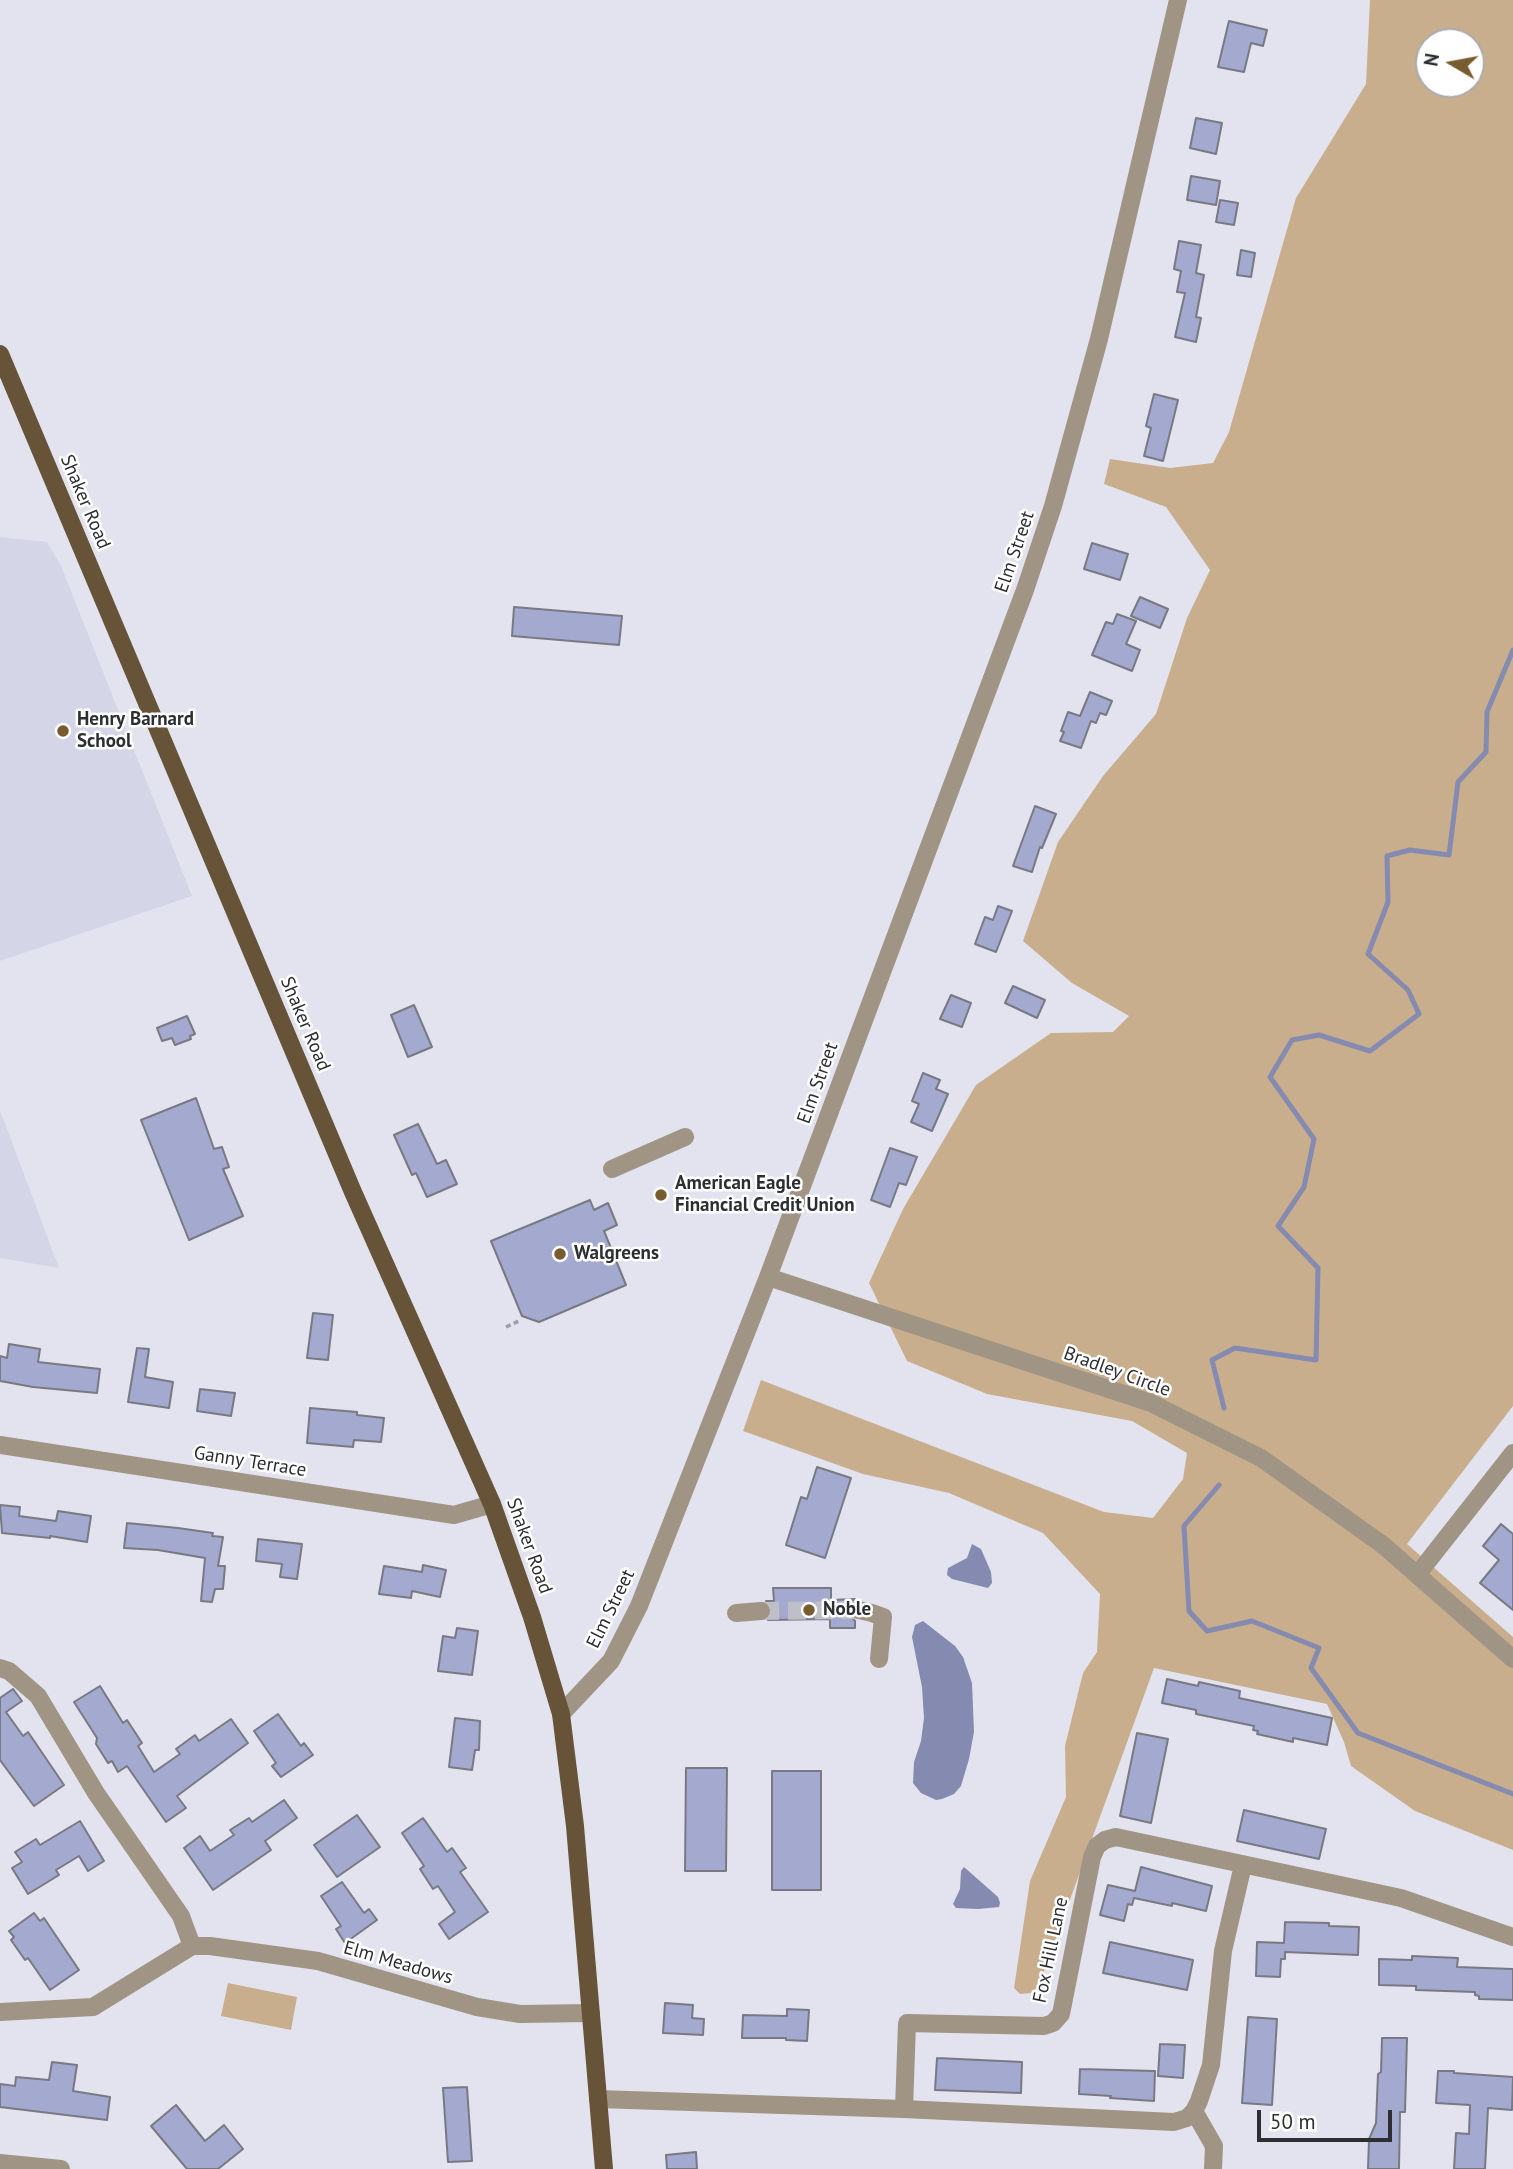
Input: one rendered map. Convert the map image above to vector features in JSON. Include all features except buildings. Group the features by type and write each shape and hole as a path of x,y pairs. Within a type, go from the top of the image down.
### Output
{"main road":[{"name":"Shaker Road","path":"0,354 352,1192 492,1504 532,1617 561,1714"},
{"path":"561,1714 575,1826 604,2169"}],"street":[{"name":"Elm Street","path":"561,1714 611,1661 639,1606 768,1277 1025,590 1053,506 1099,339 1178,0"},
{"path":"612,1169 685,1137"},
{"name":"Bradley Circle","path":"768,1277 1151,1404 1261,1458 1383,1545 1513,1659"},
{"name":"Ganny Terrace","path":"0,1445 454,1514 492,1504"},
{"path":"1417,1575 1513,1453"},
{"path":"736,1613 761,1611"},
{"path":"859,1611 883,1617 879,1659"},
{"path":"0,1668 9,1671 38,1696 96,1793 181,1916 192,1946 93,2007 0,2012"},
{"name":"Fox Hill Lane","path":"904,2109 907,2023 1044,2026 1053,2023 1061,2014 1092,1857 1097,1846 1105,1840 1116,1837 1401,1898 1513,1937"},
{"path":"598,2099 904,2109 1174,2122 1187,2118 1199,2101 1212,2065 1223,1951 1243,1865"},
{"name":"Elm Meadows","path":"192,1946 235,1949 318,1961 478,2007 520,2014 591,2013"},
{"path":"1194,2111 1214,2146 1213,2169"},
{"path":"0,2162 61,2169"}],"path":[{"path":"506,1327 521,1320"}],"shaded area":[{"path":"1370,0 1513,0 1513,1406 1407,1544 1513,1637 1513,1850 1415,1811 1351,1766 1344,1742 1327,1704 1154,1668 1039,1985 1031,1993 1020,1994 1014,1988 1030,1881 1066,1797 1065,1746 1083,1673 1097,1652 1100,1594 1043,1533 949,1493 863,1474 743,1431 761,1380 1104,1512 1153,1518 1183,1479 1187,1453 1132,1421 987,1394 907,1361 869,1283 903,1209 976,1085 1051,1033 1113,1032 1129,1016 1072,983 1023,941 1058,842 1103,776 1156,714 1187,618 1210,570 1166,507 1104,484 1110,459 1170,468 1213,463 1229,432 1296,198 1366,84"},
{"name":"Henry Barnard School","path":"0,537 47,542 61,566 192,896 0,961"},
{"path":"0,1110 59,1268 0,1258"},
{"path":"228,1983 297,1997 291,2030 221,2016"}],"water":[{"path":"972,1544 981,1549 991,1572 992,1583 988,1588 952,1579 947,1575 948,1568 967,1558"},
{"path":"923,1621 955,1646 963,1657 972,1683 974,1732 961,1786 954,1794 936,1800 921,1793 913,1783 914,1762 921,1741 924,1718 922,1687 912,1637 915,1625"},
{"path":"964,1867 998,1897 999,1907 956,1908 953,1904 960,1889 961,1871"}],"waterway":[{"path":"1224,1408 1212,1360 1235,1348 1316,1360 1318,1268 1278,1226 1304,1187 1314,1139 1270,1077 1292,1040 1319,1035 1370,1051 1419,1014 1408,990 1368,954 1388,902 1387,856 1410,850 1449,855 1458,782 1486,752 1487,712 1513,650"},
{"path":"1219,1485 1184,1526 1189,1611 1207,1631 1252,1621 1319,1648 1311,1668 1358,1733 1513,1794"}],"tunnel":[{"path":"761,1611 859,1610"}],"place":[{"name":"Henry Barnard School","path":"63,731"},
{"name":"American Eagle Financial Credit Union","path":"661,1195"},
{"name":"Walgreens","path":"560,1254"},
{"name":"Noble","path":"809,1610"}]}
